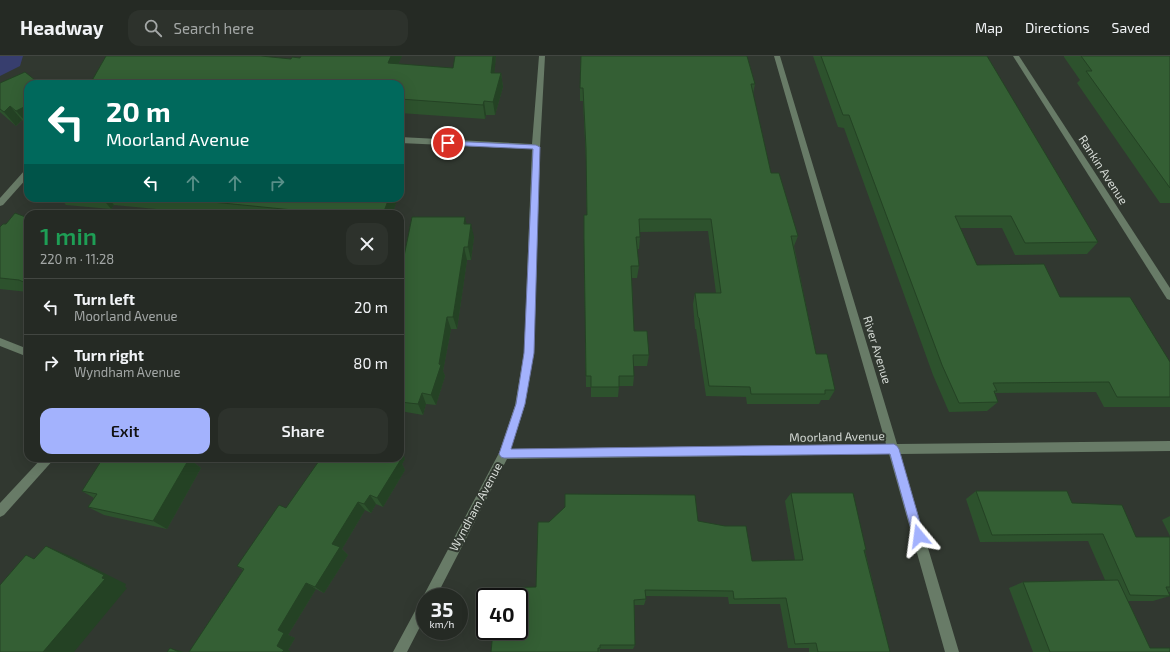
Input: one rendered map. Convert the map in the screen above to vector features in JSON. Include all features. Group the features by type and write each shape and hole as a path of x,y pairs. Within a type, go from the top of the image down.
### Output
{"street":[{"name":"Wyndham Avenue","path":"434,588 504,454 520,404 529,353 536,147 542,56"},
{"name":"River Avenue","path":"777,56 832,247 894,449 952,652"},
{"name":"Rankin Avenue","path":"1016,56 1170,296"},
{"path":"404,140 536,147"},
{"path":"0,203 24,176"},
{"path":"0,342 24,351"},
{"name":"Moorland Avenue","path":"504,454 1170,446"},
{"path":"0,511 45,462"},
{"path":"400,652 416,621"}],"shaded area":[{"path":"0,56 23,56 20,66 0,76"}],"building":[{"path":"106,56 261,56 291,59 292,57 300,58 301,56 391,56 388,63 453,68 455,56 493,56 491,73 501,73 493,102 484,101 483,105 404,99 404,80 92,80"},
{"path":"581,56 747,56 755,84 751,84 771,173 779,173 798,236 791,236 816,354 827,354 835,390 825,390 825,394 751,394 750,387 709,386 695,293 721,293 711,219 639,219 640,237 636,237 639,266 631,266 634,331 647,331 649,355 633,355 634,376 619,376 619,387 591,387 591,376 586,376 584,215 587,215 586,148 583,88 580,88"},
{"path":"821,56 987,56 1098,242 1025,243 1011,216 955,216 977,265 1044,264 1060,297 1130,297 1170,362 1170,397 1117,397 1109,382 993,383 997,391 994,391 998,402 959,403 942,365 849,115 843,115"},
{"path":"1081,56 1170,56 1170,188 1086,71 1092,71"},
{"path":"25,72 35,80 24,80 24,107 16,111 10,106 4,112 0,109 0,83"},
{"path":"212,202 388,202 384,210 293,210"},
{"path":"15,213 24,216 24,282 19,280 0,278 0,227 3,224 6,224"},
{"path":"412,217 465,217 464,224 471,224 468,247 464,247 453,317 447,317 439,364 441,365 431,395 422,393 418,404 404,402 404,256"},
{"path":"100,462 187,462 153,521 88,507 97,494 82,491"},
{"path":"318,462 399,462 377,498 370,495 364,504 358,502 332,544 340,547 315,587 306,583 278,630 284,633 277,646 284,650 282,652 189,652 244,569 237,566 279,505 286,508"},
{"path":"976,491 1067,491 1072,503 1122,505 1136,537 1170,537 1170,587 1166,587 1170,596 1130,595 1103,534 992,535"},
{"path":"791,493 853,493 866,550 864,550 890,652 818,652 816,643 795,644 786,598 734,599 733,591 645,590 646,599 634,600 635,645 600,645 598,652 491,652 492,640 528,640 528,588 495,588 536,587 538,522 549,522 565,507 565,494 695,495 698,521 725,526 746,526 752,561 803,560"},
{"path":"46,546 104,575 102,578 105,579 43,652 0,652 0,585 26,555 34,559"},
{"path":"1118,580 1150,648 1170,648 1170,652 1050,652 1023,582"},
{"path":"170,648 179,652 167,652"}],"route":[{"path":"448,143 536,147 529,353 520,404 504,454 894,449 919,536"}]}
